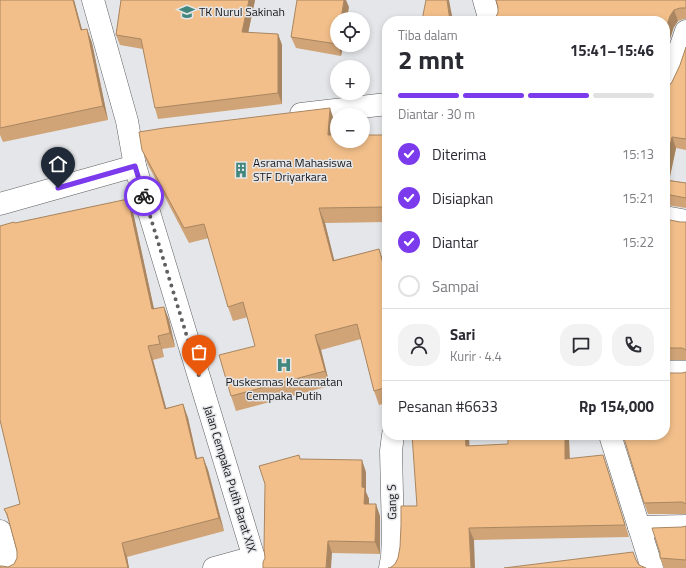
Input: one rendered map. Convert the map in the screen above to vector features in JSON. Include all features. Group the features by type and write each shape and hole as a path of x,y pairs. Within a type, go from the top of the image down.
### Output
{"street":[{"name":"Jalan Cempaka Putih Barat XIX","path":"93,0 127,121 137,135 135,166 256,562"},
{"path":"484,0 489,16"},
{"path":"670,77 686,31"},
{"path":"285,116 382,105"},
{"path":"0,204 135,166"},
{"path":"670,218 686,221"},
{"path":"670,372 686,372"},
{"name":"Gang S","path":"390,568 392,549 391,451 392,440"},
{"path":"612,440 652,568"},
{"path":"639,527 686,526"},
{"path":"0,531 10,568"},
{"path":"214,568 256,562"}],"building":[{"path":"0,0 73,0 81,30 87,29 103,106 0,128"},
{"path":"121,0 249,0 242,32 278,34 278,93 155,108 141,39 116,35"},
{"path":"297,0 344,0 342,12 330,12 330,43 291,37"},
{"path":"426,0 447,0 449,16 423,15"},
{"path":"496,0 686,0 686,8 674,10 670,16 496,16 498,7"},
{"path":"686,47 686,139 672,137 670,146 670,84 680,65"},
{"path":"330,108 328,135 330,135 330,148 370,148 370,135 382,135 382,207 319,208 333,261 379,249 382,260 382,389 374,391 357,324 315,335 325,371 231,396 219,355 255,346 243,302 228,307 204,224 184,228 142,150 139,132"},
{"path":"670,181 686,183 686,198 670,195"},
{"path":"128,199 152,309 164,307 170,333 158,336 160,344 148,346 165,409 183,404 196,459 203,457 219,518 122,543 128,568 0,568 0,566 8,567 14,564 17,558 17,551 7,514 4,509 20,504 0,420 0,226"},
{"path":"670,220 686,222 686,350 682,348 670,348"},
{"path":"686,372 686,504 682,502 644,503 625,440 670,440 670,373"},
{"path":"412,440 465,440 466,446 508,444 508,440 565,440 565,459 603,455 625,525 469,528 471,568 390,568 395,564 398,558 400,547 401,506 417,506"},
{"path":"299,455 300,459 362,460 362,487 365,488 364,504 376,504 375,542 328,541 326,568 263,568 265,558 265,484 259,466"},
{"path":"686,526 686,560 660,558 660,553 652,528"},
{"path":"633,552 639,565 646,568 504,568"}],"way so far":[{"path":"144,196 199,376"}],"place":[{"name":"TK Nurul Sakinah","path":"187,12"},
{"name":"Asrama Mahasiswa STF Driyarkara","path":"241,170"},
{"name":"Puskesmas Kecamatan Cempaka Putih","path":"284,365"}],"route":[{"path":"58,188 135,166 144,196"}]}
